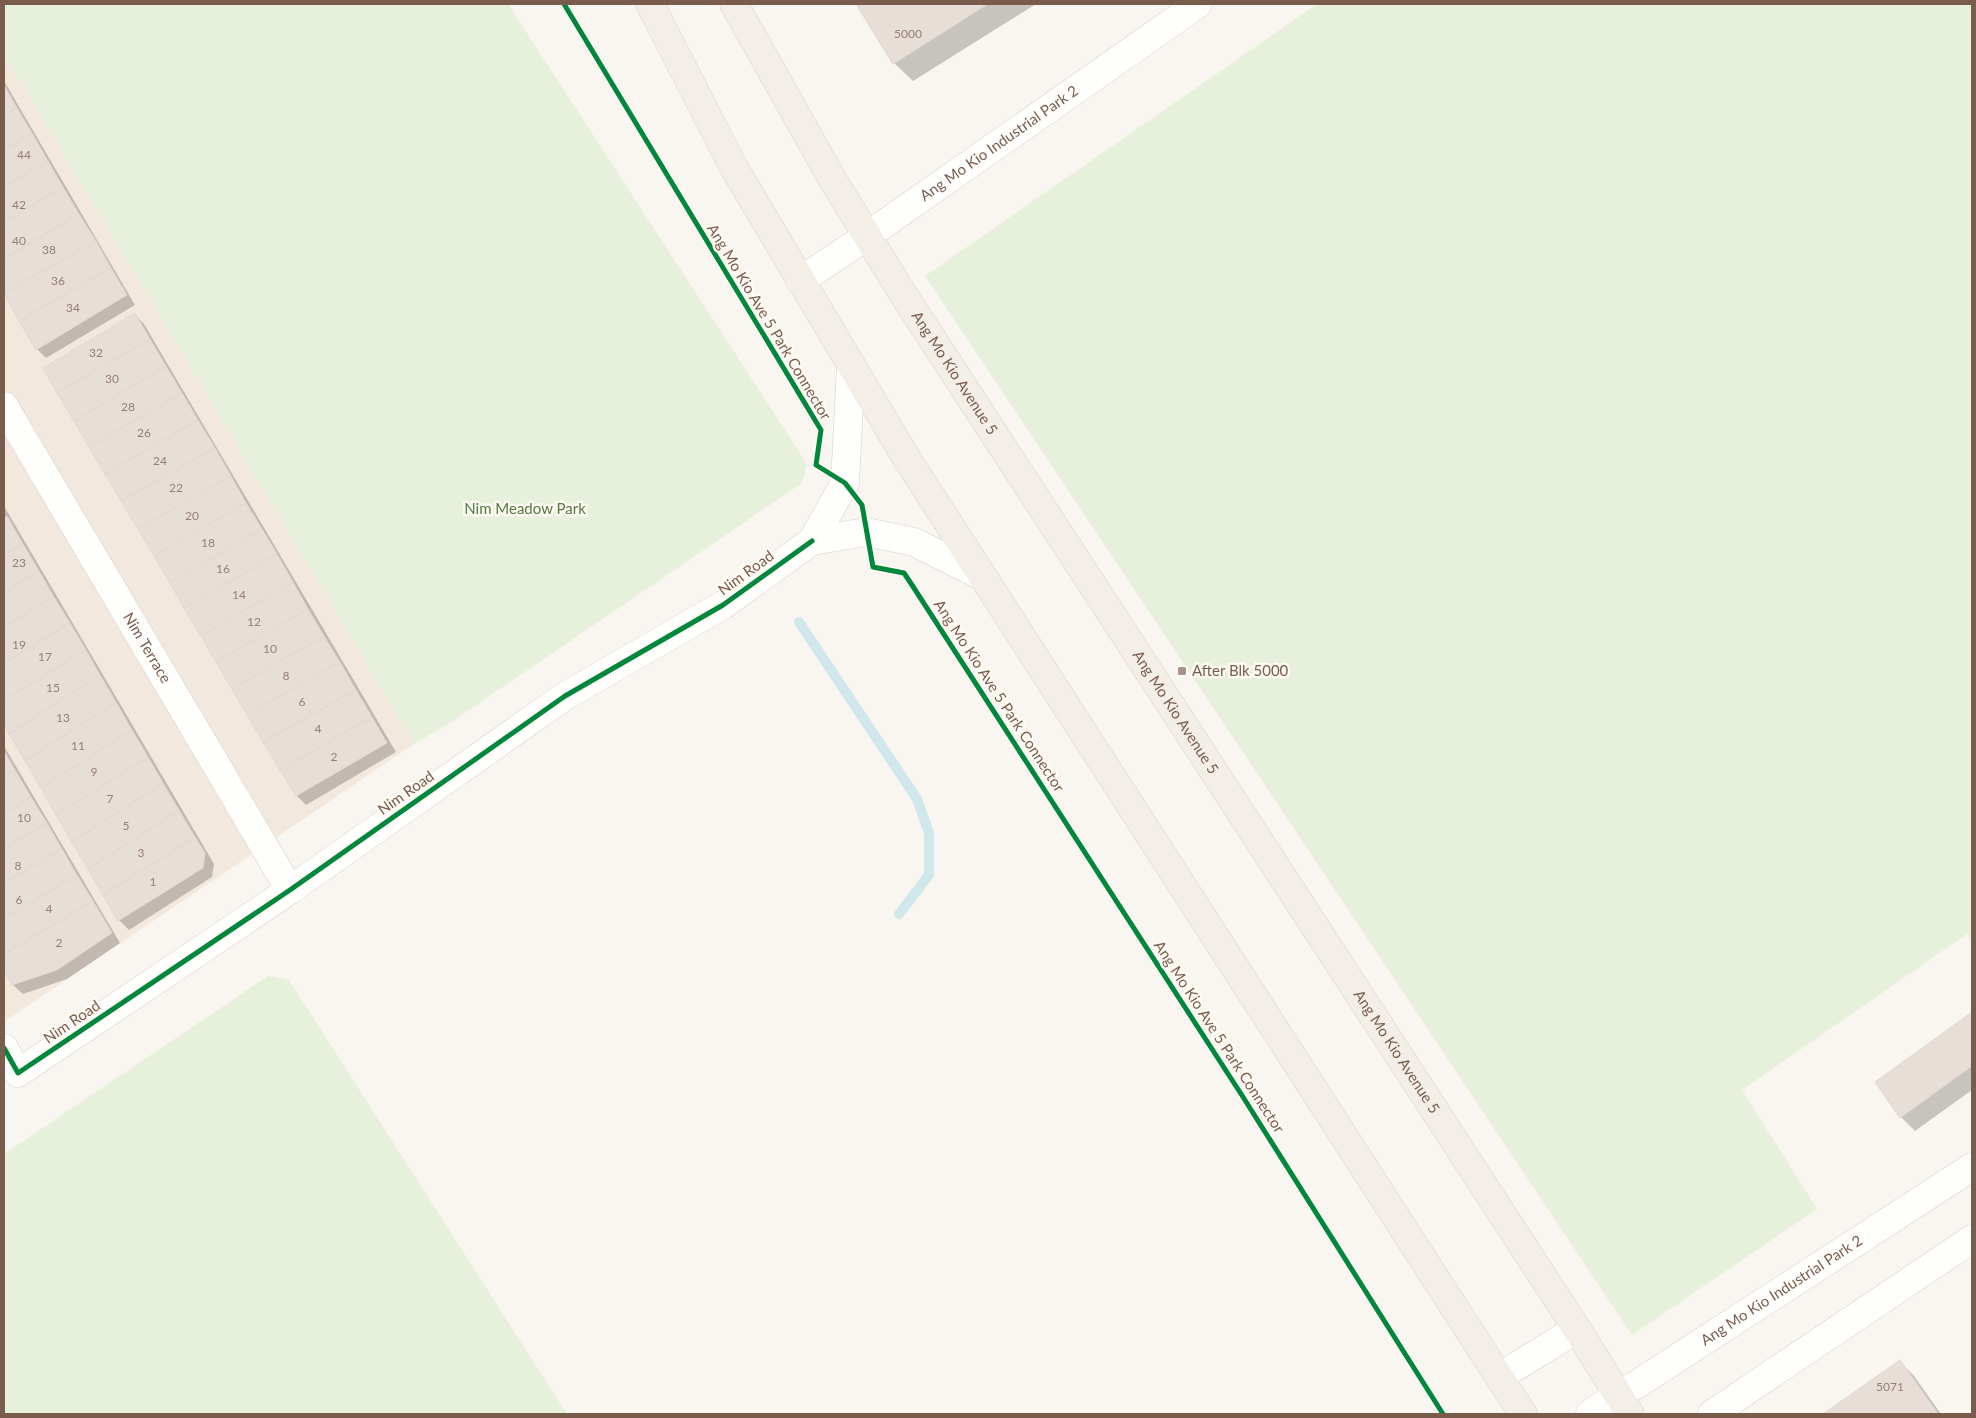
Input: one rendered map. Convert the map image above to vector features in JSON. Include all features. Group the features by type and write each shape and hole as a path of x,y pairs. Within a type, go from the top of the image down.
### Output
{"main road":[{"path":"650,4 733,166 907,459 1523,1414"},
{"name":"Ang Mo Kio Avenue 5","path":"734,4 834,182 867,236 1160,691 1577,1328 1624,1405"}],"street":[{"name":"Ang Mo Kio Industrial Park 2","path":"800,280 867,236 1198,4"},
{"path":"812,541 845,483 851,366"},
{"name":"Nim Terrace","path":"4,406 290,890"},
{"path":"812,541 866,532 914,542 982,576"},
{"name":"Nim Road","path":"4,1048 18,1073 290,890 565,696 723,605 812,541"},
{"name":"Ang Mo Kio Industrial Park 2","path":"1590,1414 1624,1405 1639,1383 1972,1167"},
{"path":"1712,1414 1738,1404 1972,1239"},
{"path":"1499,1378 1577,1328"}],"shaded area":[{"path":"4,54 414,744 4,1022"}],"green space":[{"name":"Nim Meadow Park","path":"4,4 508,4 807,464 802,483 450,723 414,744 4,54"},
{"path":"1317,4 1972,4 1972,942 1967,934 1742,1090 1817,1209 1632,1335 925,276"},
{"path":"268,976 289,980 567,1414 4,1414 4,1154"}],"building":[{"path":"856,4 988,4 893,64"},
{"path":"4,85 17,108 4,116"},
{"path":"17,108 32,133 4,150 4,116"},
{"path":"32,133 48,161 4,187 4,150"},
{"path":"48,161 63,187 4,222 4,187"},
{"path":"63,187 79,214 4,259 4,222"},
{"path":"79,214 96,241 4,293 4,259"},
{"path":"96,241 111,268 19,321 4,293"},
{"path":"111,268 127,295 36,350 19,321"},
{"path":"135,313 150,339 57,393 43,368"},
{"path":"150,339 166,366 74,421 57,393"},
{"path":"166,366 182,393 89,447 74,421"},
{"path":"182,393 198,420 105,474 89,447"},
{"path":"198,420 215,448 121,501 105,474"},
{"path":"215,448 231,476 138,529 121,501"},
{"path":"231,476 246,503 154,556 138,529"},
{"path":"246,503 262,529 170,583 154,556"},
{"path":"7,516 23,544 4,555 4,518"},
{"path":"262,529 277,554 184,608 170,583"},
{"path":"23,544 39,571 4,592 4,555"},
{"path":"277,554 293,582 201,636 184,608"},
{"path":"39,571 54,597 4,627 4,592"},
{"path":"293,582 308,609 216,662 201,636"},
{"path":"54,597 70,623 4,663 4,627"},
{"path":"308,609 324,636 232,689 216,662"},
{"path":"70,623 86,650 4,700 4,663"},
{"path":"324,636 340,662 247,715 232,689"},
{"path":"86,650 100,675 9,734 4,724 4,700"},
{"path":"340,662 356,690 263,742 247,715"},
{"path":"100,675 116,702 25,761 9,734"},
{"path":"356,690 372,717 280,770 263,742"},
{"path":"116,702 132,730 41,788 25,761"},
{"path":"372,717 387,743 296,796 280,770"},
{"path":"132,730 148,757 56,815 41,788"},
{"path":"4,751 15,770 4,777"},
{"path":"148,757 163,783 72,842 56,815"},
{"path":"15,770 31,797 4,813 4,777"},
{"path":"163,783 179,810 88,869 72,842"},
{"path":"31,797 47,823 4,848 4,813"},
{"path":"179,810 195,837 103,895 88,869"},
{"path":"47,823 62,849 4,883 4,848"},
{"path":"195,837 205,853 203,868 118,921 103,895"},
{"path":"62,849 77,875 4,918 4,883"},
{"path":"77,875 93,901 4,954 4,918"},
{"path":"93,901 112,933 57,970 12,985 4,971 4,954"},
{"path":"1972,1012 1972,1066 1900,1118 1875,1082"},
{"path":"1900,1360 1938,1414 1823,1414"}],"waterway":[{"path":"799,622 917,799 929,833 929,875 899,914"}],"cycle path":[{"name":"Ang Mo Kio Ave 5 Park Connector","path":"564,4 821,430 816,465 845,483 862,505 873,567 904,573 1243,1097 1443,1414"},
{"path":"4,1048 18,1073 290,890 565,696 723,605 812,541"}],"place":[{"name":"After Blk 5000","path":"1182,671"}]}
